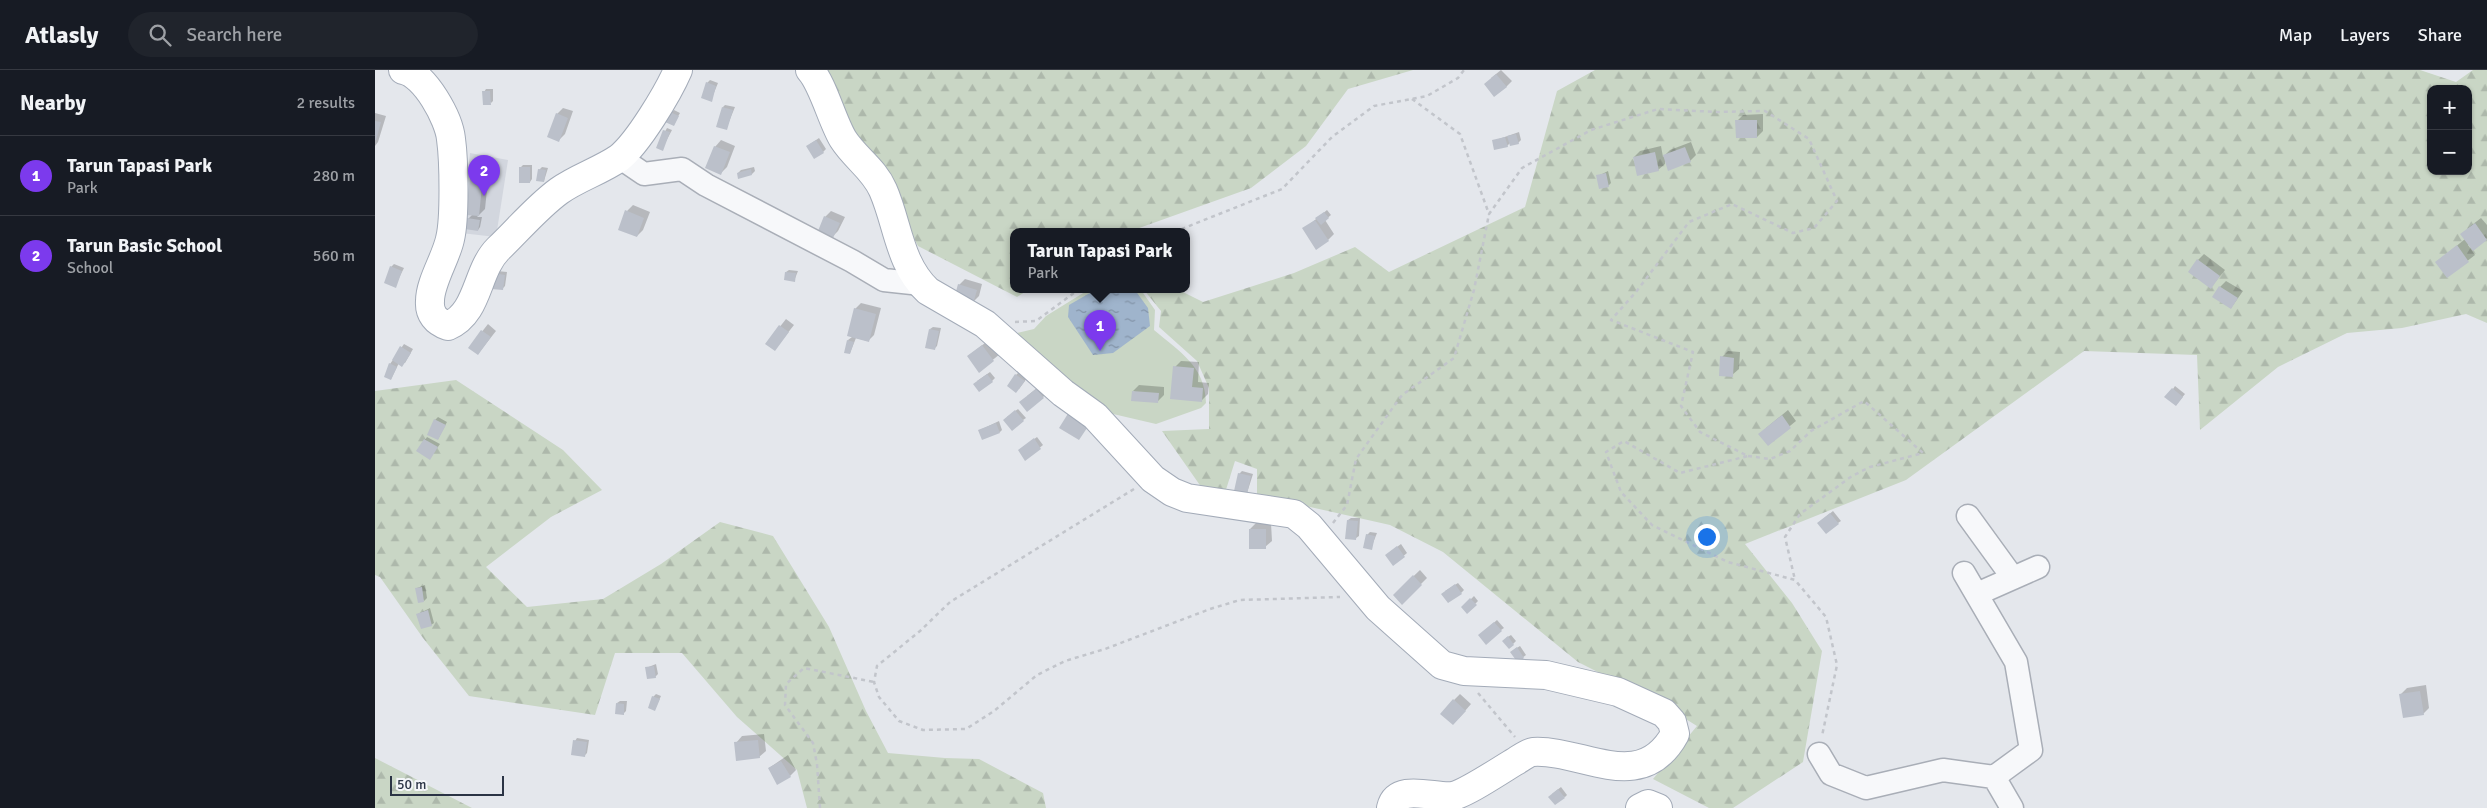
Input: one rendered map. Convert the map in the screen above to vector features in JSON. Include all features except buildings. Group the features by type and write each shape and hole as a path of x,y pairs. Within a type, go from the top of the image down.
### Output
{"main road":[{"path":"403,70 409,71 423,83 446,121 451,138 450,238 429,300 431,313 438,322 448,326 464,316 488,262 496,251 557,192 619,157 634,141 671,86 679,70"},
{"path":"810,70 845,142 875,173 884,190 904,256 921,284 928,291 985,324 1063,393 1095,416 1153,479 1172,492 1187,498 1294,514 1309,526 1378,608 1442,664 1464,671 1546,675 1618,692 1665,713 1672,722 1675,734 1662,753 1639,764 1613,767 1562,754 1531,752 1453,796 1417,793 1399,797 1393,801 1391,808"},
{"path":"1640,808 1648,804 1658,808"}],"street":[{"path":"619,157 644,174 682,169 707,185 852,261 884,280 921,284"},
{"path":"1968,516 2013,578"},
{"path":"1977,594 2038,567"},
{"path":"1819,754 1831,774 1866,788 1943,770 1994,777 2031,750 2016,662 1964,572"},
{"path":"1994,777 2012,808"}],"path":[{"path":"1184,228 1282,189 1332,137 1374,106 1427,96 1458,78 1464,70"},
{"path":"1411,99 1460,134 1489,214"},
{"path":"1321,540 1347,505 1356,459 1402,394 1454,358 1474,290 1489,214 1522,168 1591,130 1658,109 1716,112 1765,111 1809,139 1837,201 1814,228 1793,233 1732,204 1689,222 1642,284 1611,320 1693,352 1681,406 1701,432 1748,456 1770,459 1790,451 1811,431 1865,401 1923,453 1870,467 1852,476 1800,514 1785,536 1795,580 1826,617 1837,665 1819,754"},
{"path":"985,324 1036,320 1075,293"},
{"path":"1748,456 1680,473 1624,442 1606,452 1621,492 1652,525 1728,562 1795,580"},
{"path":"1153,479 1097,509 950,602 920,631 877,666 874,682 879,696 899,721 923,730 966,729 994,711 1037,675 1065,661 1105,649 1209,609 1240,600 1344,597"},
{"path":"820,808 817,764 813,743 785,705 786,684 804,668 874,682"},
{"path":"1471,688 1479,693 1506,728 1531,752"}],"shaded area":[{"path":"470,153 508,160 496,237 461,233"}],"green space":[{"path":"815,70 1413,70 1348,89 1306,146 1251,188 1139,228 1010,228 1010,293 1023,293 1017,297 918,246 881,175"},
{"path":"1595,70 2420,70 2456,82 2473,70 2487,70 2487,323 2466,314 2402,328 2347,333 2278,367 2200,430 2197,355 2084,351 1906,480 1745,544 1792,603 1822,651 1803,762 1733,808 1709,808 1653,779 1697,726 1663,705 1578,662 1443,552 1390,525 1257,495 1257,469 1235,461 1224,496 1204,491 1162,431 1209,429 1209,388 1197,361 1159,327 1161,311 1146,293 1185,293 1203,302 1294,273 1355,247 1389,272 1525,207 1557,91"},
{"path":"1083,293 1143,293 1155,310 1154,330 1182,353 1196,369 1205,390 1206,403 1201,408 1156,424 1096,410 1005,336 1034,329 1046,316"},
{"path":"456,380 563,450 602,490 551,517 486,567 527,607 603,599 661,564 720,522 773,536 829,627 866,711 888,753 979,759 1043,793 1046,808 807,808 797,770 737,717 682,653 615,653 595,715 469,696 423,638 380,577 375,575 375,391"},
{"path":"375,758 472,808 375,808"}],"water":[{"path":"1090,293 1137,293 1148,308 1150,326 1113,353 1093,355 1068,317 1069,305"}],"place":[{"name":"Tarun Basic School","path":"484,196"},
{"name":"Tarun Tapasi Park","path":"1100,351"}]}
